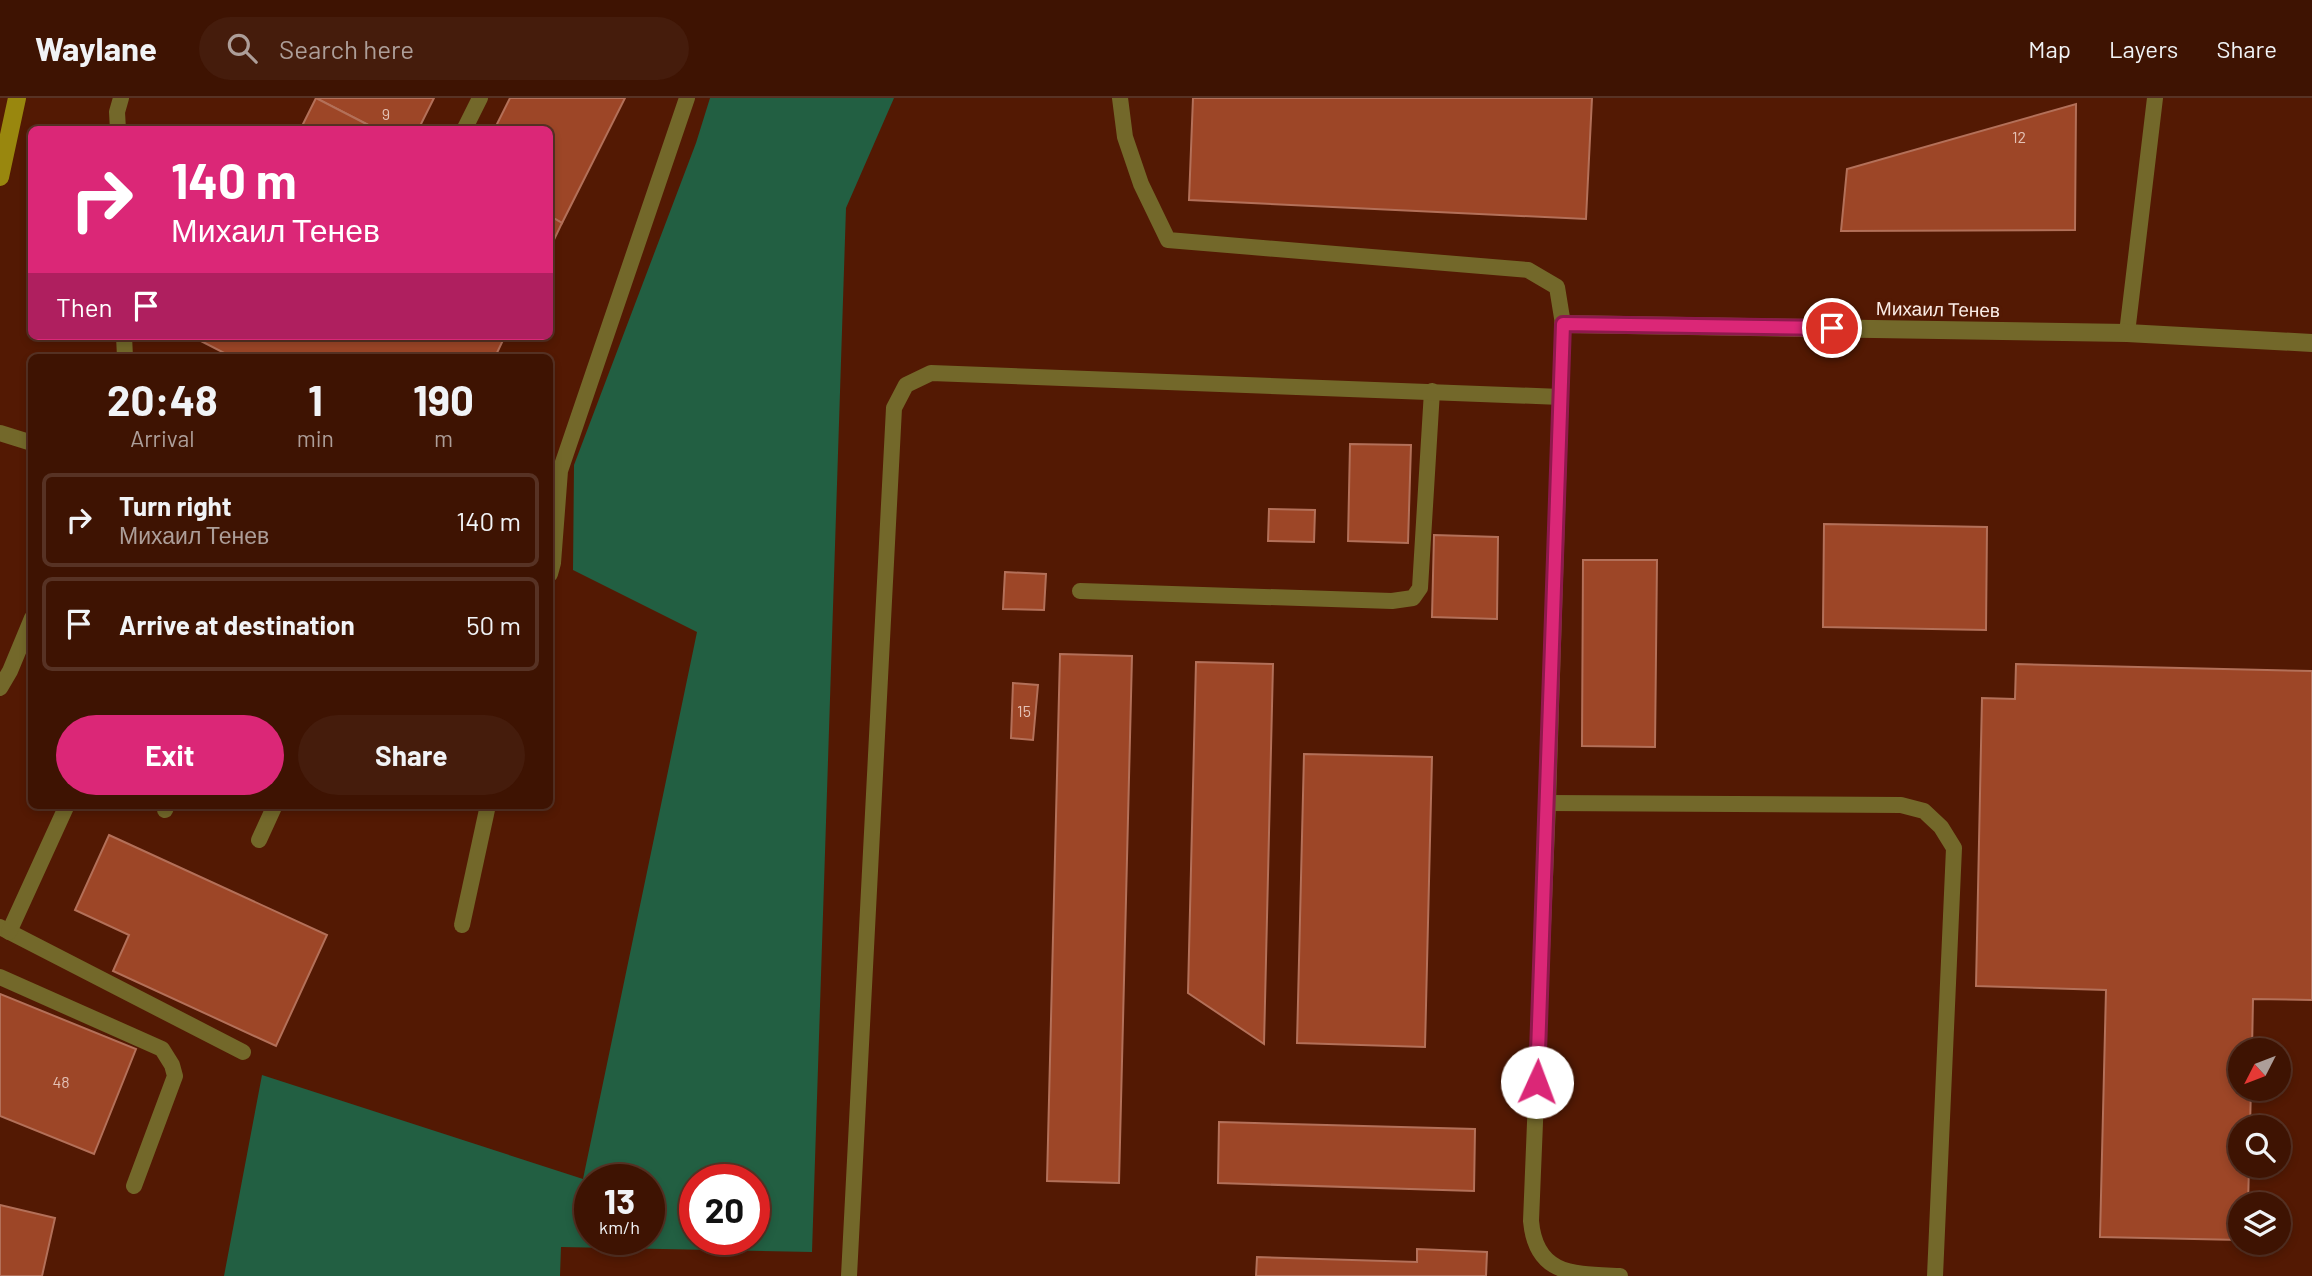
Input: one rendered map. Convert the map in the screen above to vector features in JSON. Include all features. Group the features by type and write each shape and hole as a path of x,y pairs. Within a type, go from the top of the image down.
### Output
{"main road":[{"path":"0,177 17,98"}],"street":[{"name":"Михаил Тенев","path":"1563,324 2127,333 2312,343"}],"lane":[{"path":"118,126 117,112 121,98"},
{"path":"466,126 480,98"},
{"path":"553,563 560,471 687,98"},
{"path":"1119,98 1125,137 1142,184 1168,240 1528,270 1557,286 1563,324 1531,1221 1533,1242 1546,1261 1565,1273 1620,1276"},
{"path":"2127,333 2155,98"},
{"path":"849,1276 894,408 906,385 932,373 1560,397"},
{"path":"1080,591 1392,601 1413,598 1420,589 1432,391"},
{"path":"0,433 28,442"},
{"path":"0,688 28,628"},
{"path":"1548,803 1901,805 1924,811 1941,827 1954,848 1935,1276"},
{"path":"65,809 5,930 243,1052"},
{"path":"259,839 273,809"},
{"path":"462,925 487,809"},
{"path":"0,977 162,1049 175,1076 134,1186"}],"green space":[{"path":"710,98 894,98 846,208 812,1252 770,1251 770,1164 679,1164 679,1249 665,1249 665,1164 586,1164 697,632 573,570 574,465 696,143"},
{"path":"262,1075 574,1176 574,1247 561,1247 560,1276 224,1276"}],"building":[{"path":"316,98 434,98 420,126 370,126"},
{"path":"316,98 370,126 302,126"},
{"path":"510,98 625,98 562,223 553,218 553,126 496,126"},
{"path":"1193,98 1592,98 1586,219 1189,200"},
{"path":"2076,104 2075,230 1841,231 1847,169"},
{"path":"553,218 562,223 553,242"},
{"path":"199,340 503,340 496,354 226,354"},
{"path":"1350,444 1411,445 1408,543 1348,541"},
{"path":"1269,509 1315,510 1314,542 1268,541"},
{"path":"1824,524 1987,527 1986,630 1823,627"},
{"path":"1434,535 1498,537 1497,619 1432,617"},
{"path":"1583,560 1657,560 1655,747 1582,746"},
{"path":"1005,572 1046,574 1044,610 1003,609"},
{"path":"1060,654 1132,656 1119,1183 1047,1181"},
{"path":"1196,662 1273,664 1264,1044 1188,993"},
{"path":"2016,664 2312,671 2312,1000 2253,999 2252,1038 2228,1038 2228,1101 2251,1101 2250,1115 2228,1115 2228,1178 2249,1178 2248,1192 2228,1192 2228,1240 2100,1237 2106,990 1976,986 1982,698 2015,699"},
{"path":"1013,683 1038,685 1033,740 1011,738"},
{"path":"1304,754 1432,757 1425,1047 1297,1043"},
{"path":"109,835 327,935 276,1046 113,971 129,935 75,910"},
{"path":"0,994 136,1049 94,1154 0,1116"},
{"path":"1219,1122 1475,1129 1474,1191 1218,1183"},
{"path":"0,1205 55,1218 42,1276 0,1276"},
{"path":"1417,1249 1487,1252 1486,1276 1256,1276 1257,1257 1417,1262"}],"route":[{"path":"1537,1082 1563,324 1832,328"}]}
